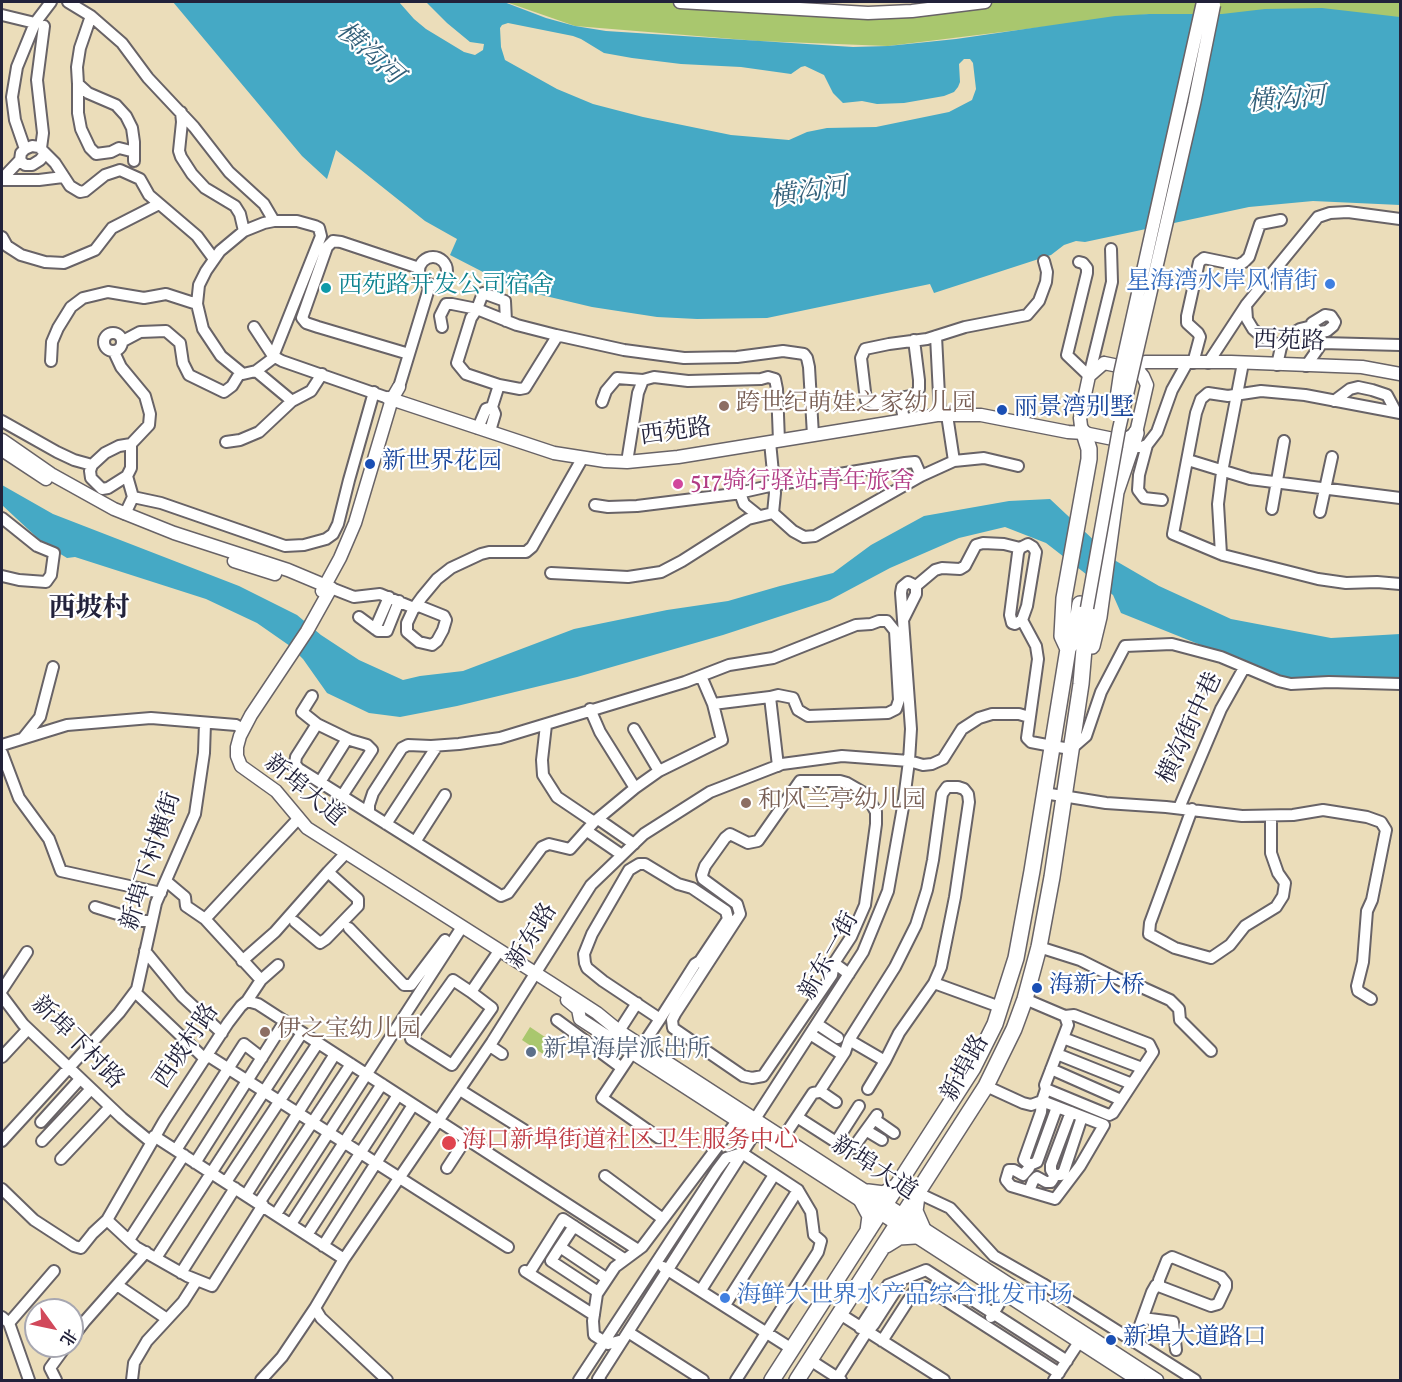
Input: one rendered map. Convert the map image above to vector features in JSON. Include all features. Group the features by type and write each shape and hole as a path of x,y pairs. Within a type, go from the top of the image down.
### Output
{"highway":[{"path":"1068,649 1062,636 1065,598 1089,449 1084,433"},
{"path":"1068,649 1089,610 1116,492 1133,440"},
{"name":"新埠路","path":"797,1380 986,1086 1006,1048 1025,999 1039,947 1064,796 1089,610"},
{"name":"新埠路","path":"772,1380 977,1061 1000,1007 1016,958 1068,649"},
{"path":"867,1233 870,1216 865,1197 884,1194 899,1184"},
{"path":"884,1246 899,1237 918,1231 915,1211 918,1192"}],"main road":[{"path":"680,2 858,13 903,12 958,2"},
{"path":"733,2 868,9 985,2"},
{"path":"1089,610 1120,374 1203,2"},
{"path":"1089,610 1120,422 1192,111 1214,2"},
{"name":"西苑路","path":"1089,376 1104,363 1138,369 1140,364 1145,362 1362,367 1401,374"},
{"path":"1133,440 1147,385 1157,369 1185,363"},
{"path":"1138,369 1147,385"},
{"path":"1084,433 1080,418 1089,376"},
{"name":"新埠大道","path":"399,387 392,399 357,533 344,565 326,590 243,729 237,747 237,756 241,766 276,791 298,819 315,833 597,1013 637,1050 755,1133 865,1197"},
{"name":"西苑路","path":"392,399 554,453 582,459 627,462 678,457 943,415 981,416 1123,441 1133,440"},
{"path":"2,440 60,479 125,513 174,533 288,570 326,590"},
{"path":"2,450 77,498 132,525 171,540 326,590"},
{"name":"新埠大道","path":"536,974 543,984 578,1009 580,1019 755,1119 883,1209 1157,1380"},
{"name":"新埠大道","path":"918,1231 1005,1294 1138,1380"}],"street":[{"path":"2,179 20,160 25,148 15,120 12,97 17,68 51,2"},
{"path":"68,2 91,16 122,44 148,78 181,112 229,172 264,204 274,221"},
{"path":"2,15 40,24"},
{"path":"91,16 80,48 77,67 79,122 83,136 96,154 111,152 119,148 131,151 134,149"},
{"path":"20,160 25,165 32,165 42,159 43,133 37,80 40,24"},
{"path":"78,84 88,93 110,101 122,110 132,128 134,161"},
{"path":"181,112 179,151 181,157 205,188 236,206 244,231"},
{"path":"25,148 34,146 43,151 55,163 70,186 80,192 85,191 105,175 120,170 140,179 146,190 159,204 197,236 214,259"},
{"path":"2,179 27,181 63,177"},
{"path":"2,237 7,246 21,255 45,262 64,262 95,250 112,228 159,204"},
{"path":"1208,363 1246,305 1318,217 1329,213 1348,212 1401,219"},
{"path":"1162,500 1144,498 1138,490 1139,475 1147,445 1157,432 1172,390 1200,337 1186,323 1199,262 1204,258 1238,265 1244,262 1249,257 1260,224 1281,220"},
{"path":"274,221 297,221 315,226 319,228 321,237 273,356 256,371 240,373 213,347 203,329 197,304 200,281 220,251 244,231 274,221"},
{"path":"409,354 306,323 302,318 327,247 333,241 419,268"},
{"path":"1079,262 1087,268 1087,273 1067,355 1089,376 1111,290 1111,249"},
{"path":"427,257 437,257 445,262 447,272 443,280 430,285 420,277 419,268 427,257"},
{"path":"915,340 919,389 915,395 874,403 866,400 861,358 865,349 936,336 965,327 1027,315 1039,301 1046,282 1047,272 1044,261"},
{"path":"399,387 430,285"},
{"path":"51,361 52,342 58,328 71,307 83,298 108,292 144,298 166,294 197,304"},
{"path":"506,321 505,301 483,293 471,318 457,363 466,374 499,385 525,388 556,335"},
{"path":"442,327 440,316 446,304 453,303 556,335 624,350 684,358 737,357 783,351 804,354 809,367 813,435"},
{"path":"1246,305 1246,319 1252,329 1281,347"},
{"path":"254,327 273,356 282,361 392,399"},
{"path":"1277,365 1281,347 1290,335 1300,329 1318,334 1401,345"},
{"path":"123,341 140,332 166,331 180,343 183,363 189,375 224,392 232,386 240,373"},
{"path":"114,352 121,347 123,341 121,336 112,332 104,341 104,346 114,352 121,367 145,396 150,414 146,430 131,444 112,449 92,465 91,478 102,489 108,488 127,476 131,468 131,444"},
{"path":"1306,366 1318,334"},
{"path":"936,336 943,415 954,461"},
{"path":"1221,554 1218,504 1243,363"},
{"path":"256,371 292,401"},
{"path":"226,442 236,442 255,434 292,401 311,391 322,374"},
{"path":"602,402 606,391 617,378 643,380 654,377 688,381 761,379 768,376 775,379 777,389 773,513"},
{"path":"627,462 638,393 643,380"},
{"path":"484,430 495,414 492,407 499,385"},
{"path":"1334,401 1350,389 1358,387 1387,395 1398,413"},
{"path":"133,497 175,508 285,546 304,545 326,539 333,534 338,524 374,392"},
{"path":"1398,413 1305,395 1261,392 1228,396 1208,393 1201,399 1196,413 1173,534 1221,554 1318,579 1346,583 1401,584"},
{"path":"900,398 904,420"},
{"path":"2,421 57,452 92,465"},
{"path":"1133,440 1142,447 1147,445"},
{"path":"1272,509 1284,441"},
{"path":"1320,512 1332,457"},
{"path":"773,513 793,531 804,537 814,536 921,476 954,461 984,458 1018,466"},
{"path":"326,590 354,597 372,594 394,599 414,608 437,579 452,568 489,552 526,552 532,546 582,459"},
{"path":"1188,460 1222,472 1277,482 1401,498"},
{"path":"594,505 637,506 740,493 774,485 915,462 921,476"},
{"path":"125,513 133,497 127,476"},
{"path":"740,493 744,504 759,516"},
{"path":"550,573 628,577 661,572 748,519 773,513"},
{"path":"2,518 37,546 54,554 51,575 46,582 2,576"},
{"name":"新东一街","path":"755,1119 863,952 888,891 903,807 911,729 902,587 908,582 916,586 935,570 964,566 969,561 970,553 976,544 1004,544 1020,548"},
{"path":"1028,544 1036,552 1027,606 1022,620 1015,624 1010,620 1020,548 1028,544"},
{"path":"359,617 375,629 387,631 394,599"},
{"path":"1022,620 1038,651 1038,666 1027,738 1031,742 1072,743 1086,736 1101,692 1125,646 1172,644 1221,657 1244,668 1291,684 1329,682 1401,684"},
{"path":"369,813 370,799 402,748 408,745 437,746 500,738 735,664 781,656 856,626 884,621 893,626 899,700 896,709 891,712 808,716 798,710 793,698 778,694 713,704"},
{"path":"23,737 40,717 53,667"},
{"name":"横沟街中巷","path":"1179,808 1221,709 1244,668"},
{"path":"317,724 295,761 299,769 501,896 508,892 542,847 549,844 570,849 596,820 659,771 727,739 701,676"},
{"path":"312,696 299,717 347,739 367,745 372,750 342,796"},
{"path":"770,697 778,766"},
{"path":"590,709 600,732 635,788"},
{"name":"新东路","path":"261,1380 282,1357 344,1259 490,1046 591,885 644,834 710,792 778,766 842,756 932,764 943,759 962,729 979,718 992,714 1019,714 1029,717"},
{"path":"2,745 67,725 151,718 236,725 243,729"},
{"name":"新埠下村横街","path":"2,1141 119,1013 135,992 161,892 195,814 204,753 205,723"},
{"path":"546,725 543,776 557,796 634,844"},
{"path":"634,729 659,771"},
{"path":"320,782 347,739"},
{"path":"386,824 437,746"},
{"path":"2,753 19,798 49,839 61,871 161,892"},
{"path":"800,781 847,783 866,794 876,812 865,905 851,937 834,963 832,975 764,1076 752,1078 743,1076 673,1028 672,1020 675,1014 740,914 737,904 703,879 705,866 728,836 734,835 751,844 758,841 800,781"},
{"path":"783,1138 813,1093 820,1091 843,1055 843,1039 895,967 916,925 932,867 942,794 947,787 958,787 964,789 968,794 969,802 955,897 940,967 934,983 899,1034 868,1089"},
{"path":"1044,793 1106,803 1192,809 1242,816 1271,816 1323,810 1367,817 1381,822 1386,831 1372,900 1367,911 1363,962 1357,986 1358,991 1371,999"},
{"path":"415,842 445,795"},
{"path":"1192,809 1150,923 1149,934 1175,948 1210,958 1230,945 1245,926 1276,907 1283,896 1285,884 1270,853 1271,816"},
{"path":"205,919 298,819"},
{"path":"587,831 622,855"},
{"path":"242,961 275,932 346,853"},
{"path":"659,1138 602,1098 660,1019 695,964 700,961 726,923 727,915 722,908 692,888 678,885 645,864 634,866 620,884 587,944 584,954 587,968 660,1019"},
{"path":"295,922 320,943 358,906 358,899 328,872"},
{"path":"602,874 620,884"},
{"path":"166,881 185,897 186,906 205,919 261,980"},
{"path":"95,907 140,921 152,921"},
{"path":"349,928 404,985 411,985 439,948 462,927"},
{"path":"276,1214 462,927"},
{"path":"1039,947 1080,960 1122,981 1170,1000 1179,1009 1180,1020 1211,1051"},
{"path":"145,951 182,996 222,1033"},
{"path":"471,992 499,951"},
{"path":"2,990 27,952"},
{"path":"834,963 849,974"},
{"path":"247,1001 261,980 278,965"},
{"path":"453,980 471,992 492,1008 452,1065 411,1039 453,980"},
{"path":"934,983 1000,1007"},
{"path":"135,992 206,1057 508,1247"},
{"name":"新埠下村路","path":"2,996 28,1029 110,1107 153,1139 211,1172 344,1259"},
{"path":"1025,999 1065,1016 1074,1015 1149,1044 1153,1052 1113,1113 1108,1114 1046,1089"},
{"name":"西坡村路","path":"2,1190 34,1220 74,1246 81,1248 107,1220 153,1139 222,1033 247,1001 258,1004 638,1250"},
{"path":"619,1031 637,1003"},
{"path":"407,1009 424,1021"},
{"path":"1030,1165 1024,1160 1041,1112 1045,1085 1068,1025 1065,1016"},
{"path":"569,1029 580,1019"},
{"path":"557,1020 622,1068"},
{"path":"195,1163 285,1022"},
{"path":"817,1024 885,1062"},
{"path":"2,1057 28,1029"},
{"path":"591,1045 600,1032"},
{"path":"156,1258 302,1033"},
{"path":"810,1034 843,1055"},
{"path":"1063,1038 1142,1068"},
{"path":"181,1273 279,1102 318,1043"},
{"path":"129,1240 244,1044 262,1058"},
{"path":"490,1046 502,1054"},
{"path":"246,1195 335,1054"},
{"path":"1057,1054 1132,1084"},
{"path":"107,1220 146,1252 181,1273 212,1286 261,1204 351,1064"},
{"path":"1051,1069 1121,1100"},
{"path":"41,1122 80,1079"},
{"path":"291,1224 382,1084"},
{"path":"986,1086 1023,1103 1031,1104 1042,1101 1104,1125 1080,1166 1055,1199 1011,1186 1007,1183 1005,1176 1012,1169 1020,1175 1025,1174 1030,1165 1036,1161 1057,1107"},
{"path":"42,1141 91,1089"},
{"path":"460,1090 524,1130"},
{"path":"820,1091 836,1102"},
{"path":"307,1235 398,1095"},
{"path":"323,1246 413,1105"},
{"path":"836,1142 859,1106"},
{"path":"61,1159 110,1107"},
{"path":"1054,1175 1051,1165 1071,1112"},
{"path":"797,1117 849,1150 867,1131 875,1117 894,1133"},
{"path":"1054,1175 1061,1175 1064,1171 1082,1117"},
{"path":"626,1336 608,1344 594,1335 594,1315 598,1292 606,1278 624,1259 638,1250 737,1121"},
{"path":"867,1131 882,1140"},
{"path":"599,1380 755,1133"},
{"path":"447,1168 466,1139"},
{"path":"736,1380 818,1252 821,1241 814,1235 811,1212 798,1190 742,1153"},
{"path":"579,1380 717,1170 726,1158 742,1153"},
{"path":"700,1290 774,1174"},
{"path":"1029,1191 1035,1179 1040,1178 1048,1182 1053,1179 1054,1175"},
{"path":"605,1176 663,1219"},
{"path":"725,1305 798,1190"},
{"path":"918,1192 950,1208 994,1256 1044,1284 1195,1380"},
{"path":"531,1274 563,1219 624,1259"},
{"path":"531,1274 551,1261 574,1226"},
{"path":"560,1247 606,1278"},
{"path":"84,1322 146,1252"},
{"path":"1134,1342 1152,1292 1159,1284 1167,1260 1172,1257 1221,1277 1225,1280 1226,1287 1218,1304 1211,1306 1159,1284"},
{"path":"551,1261 598,1292"},
{"path":"657,1263 792,1349"},
{"path":"810,1360 840,1380 866,1331 874,1324 903,1279 926,1270 1067,1361"},
{"path":"29,1380 5,1320 54,1271"},
{"path":"531,1274 594,1315"},
{"path":"132,1380 134,1363 147,1341 183,1302 197,1280"},
{"path":"117,1285 167,1319"},
{"path":"882,1341 913,1293 925,1287 1056,1377 1079,1342"},
{"path":"984,1328 1005,1294"},
{"path":"315,1308 321,1317 387,1380"},
{"path":"840,1314 944,1380"},
{"path":"1143,1318 1177,1322 1176,1350"},
{"path":"626,1336 703,1380"},
{"path":"56,1380 50,1368 57,1358"}],"green space":[{"path":"506,2 677,2 830,11 989,2 1400,2 1400,17 1149,14 888,46 758,41 575,26"},
{"path":"530,1027 554,1043 546,1056 522,1040"}],"water":[{"name":"横沟河","path":"173,2 399,2 426,29 464,52 475,55 483,50 484,44 470,42 426,2 504,2 546,18 606,31 853,47 956,39 1115,16 1149,14 1222,14 1265,9 1322,8 1400,17 1400,205 1313,201 1249,207 1085,242 1076,241 1064,245 1051,255 934,293 930,284 767,318 657,317 592,307 516,289 450,255 457,239 425,221 336,150 327,179 302,156","holes":["508,23 573,36 604,53 632,58 681,64 741,67 791,74 805,66 824,75 833,93 843,103 862,101 877,104 904,103 944,96 954,92 958,87 959,64 964,59 970,59 973,63 976,89 972,100 949,112 876,127 827,128 807,132 789,140 731,135 593,104 557,89 505,60 501,47 500,28"]},
{"path":"2,485 53,514 239,586 297,615 321,635 359,660 403,680 463,671 574,629 667,610 728,601 833,573 871,545 924,516 1009,501 1050,499 1116,561 1159,586 1231,619 1331,638 1400,634 1400,680 1283,678 1121,613 1113,595 1046,543 1005,527 959,538 890,568 830,600 723,635 577,677 457,706 400,717 369,713 327,693 303,659 290,646 257,623 206,599 75,557 67,558 44,544 2,505"}],"place":[{"name":"星海湾水岸风情街","path":"1330,284"},
{"name":"西苑路开发公司宿舍","path":"326,288"},
{"name":"跨世纪萌娃之家幼儿园","path":"724,406"},
{"name":"丽景湾别墅","path":"1002,410"},
{"name":"新世界花园","path":"370,464"},
{"name":"517骑行驿站青年旅舍","path":"678,484"},
{"name":"和风兰亭幼儿园","path":"746,803"},
{"name":"海新大桥","path":"1037,988"},
{"name":"伊之宝幼儿园","path":"265,1032"},
{"name":"新埠海岸派出所","path":"531,1052"},
{"name":"海口新埠街道社区卫生服务中心","path":"449,1143"},
{"name":"海鲜大世界水产品综合批发市场","path":"725,1298"},
{"name":"新埠大道路口","path":"1111,1340"}],"district":[{"name":"西坡村","path":"89,611"}]}
